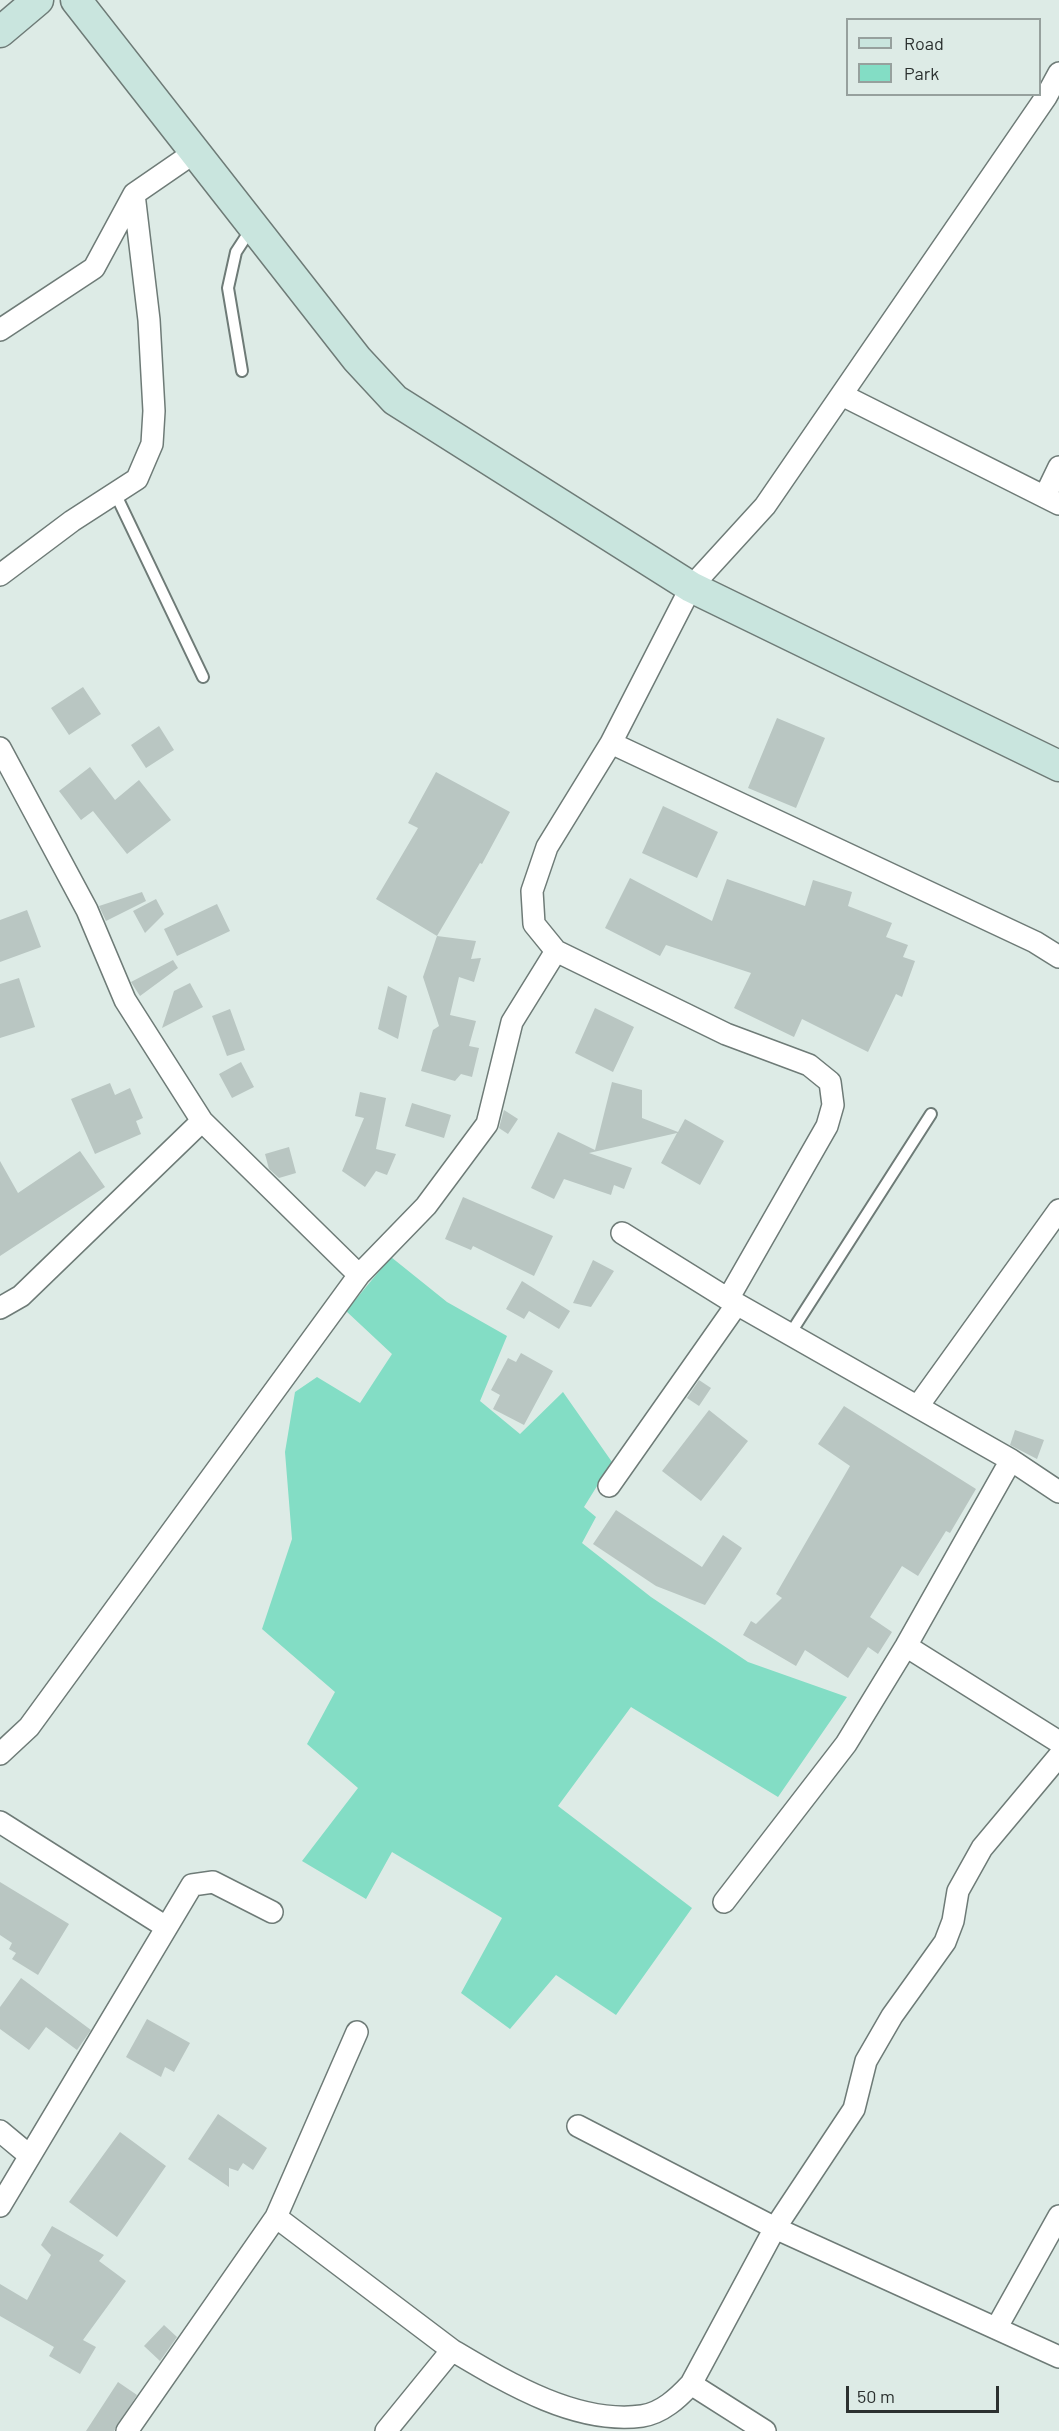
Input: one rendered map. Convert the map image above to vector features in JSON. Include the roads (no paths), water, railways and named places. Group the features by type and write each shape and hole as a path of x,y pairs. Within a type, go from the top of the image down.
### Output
{"street":[{"path":"0,32 38,0"},
{"path":"76,0 357,359 395,400 691,587 1059,766"},
{"path":"609,1486 733,1302 827,1126 833,1105 830,1082 809,1065 726,1034 556,951 534,924 532,891 547,847 611,743 691,587 765,506 1046,97 1059,73"},
{"path":"0,330 94,268 134,194 195,152"},
{"path":"0,575 72,520 137,479 152,444 154,411 144,266 134,194"},
{"path":"842,395 1052,500 1059,467"},
{"path":"611,743 1035,942 1059,957"},
{"path":"0,748 87,910 124,1000 202,1120 359,1275"},
{"path":"0,1754 29,1727 359,1275 426,1206 487,1124 512,1022 556,951"},
{"path":"0,1308 21,1296 202,1120"},
{"path":"918,1406 1059,1210"},
{"path":"622,1233 733,1302 1011,1460 1059,1492"},
{"path":"724,1902 846,1744 906,1646 1011,1460"},
{"path":"906,1646 1059,1742"},
{"path":"276,2217 452,2350 518,2386 561,2405 602,2416 643,2416 674,2402 691,2384 775,2228 854,2109 866,2061 892,2016 945,1942 953,1922 958,1891 982,1848 1059,1756"},
{"path":"0,1822 166,1927"},
{"path":"0,2206 192,1885 213,1882 272,1912"},
{"path":"127,2431 276,2217 357,2032"},
{"path":"578,2126 775,2228 1059,2356"},
{"path":"0,2131 30,2156"},
{"path":"997,2327 1059,2216"},
{"path":"386,2431 452,2350"},
{"path":"691,2384 765,2431"}],"lane":[{"path":"242,371 228,288 236,252 253,227"},
{"path":"115,493 203,677"},
{"path":"790,1334 931,1114"}]}
